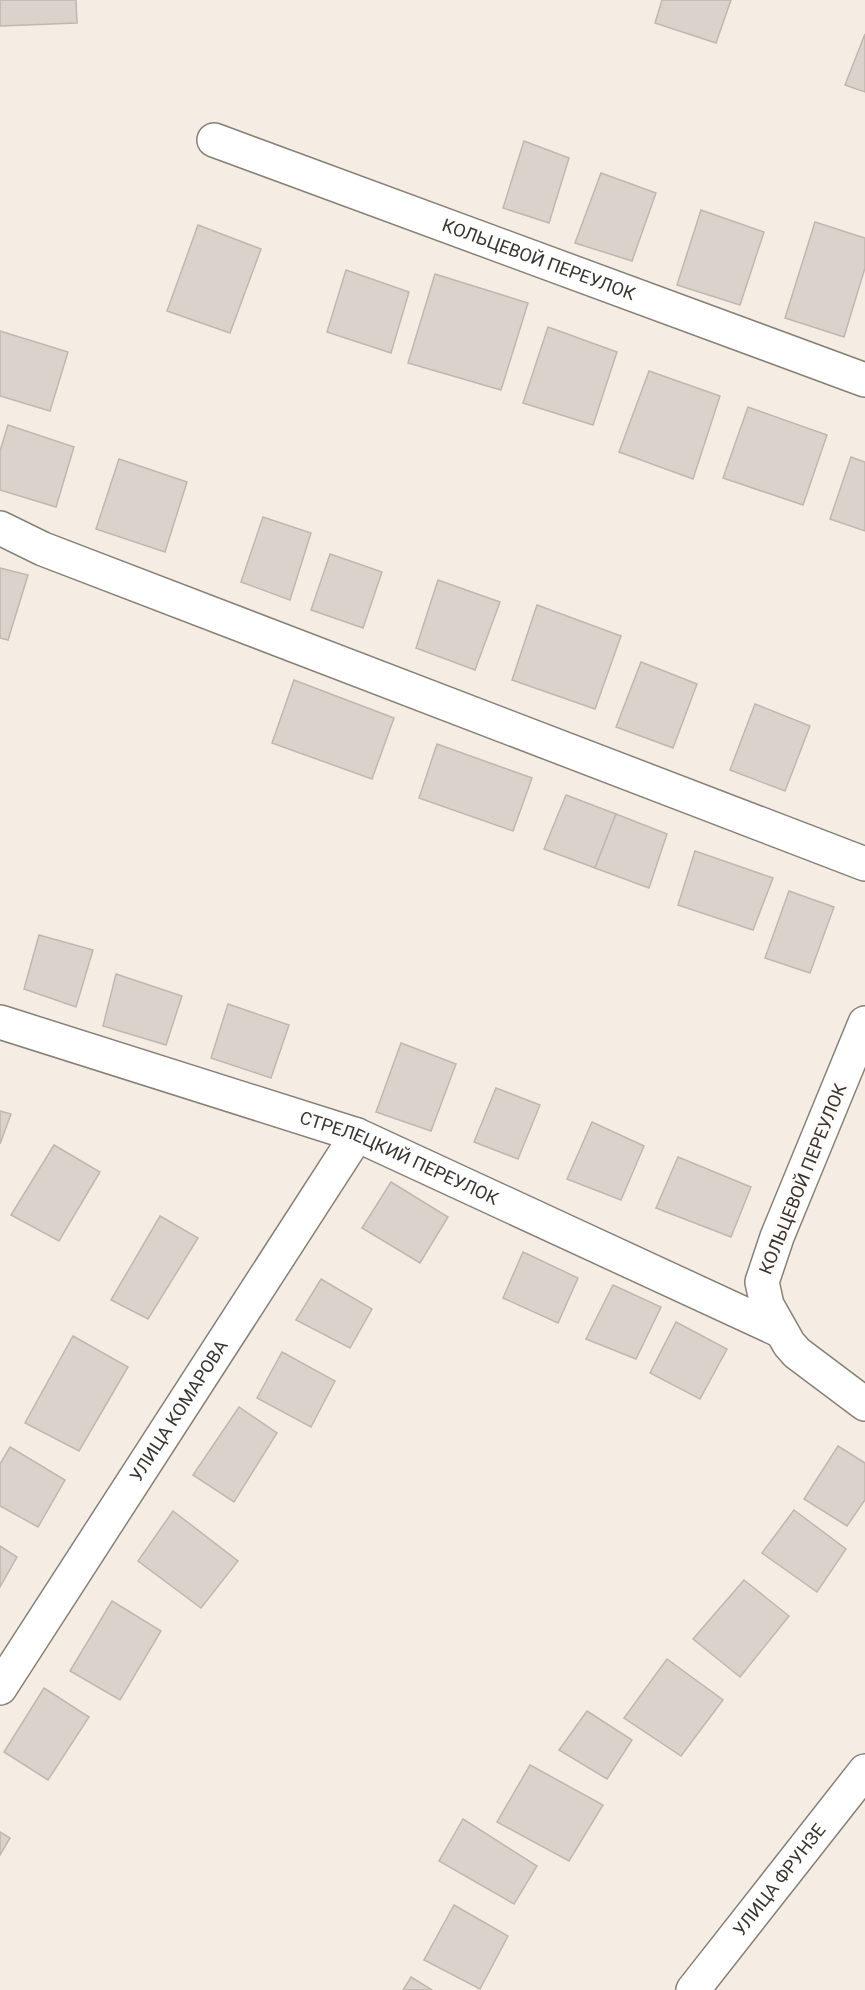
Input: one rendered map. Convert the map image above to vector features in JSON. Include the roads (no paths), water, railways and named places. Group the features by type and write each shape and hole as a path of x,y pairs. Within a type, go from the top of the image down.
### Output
{"street":[{"name":"КОЛЬЦЕВОЙ ПЕРЕУЛОК","path":"214,140 865,380"},
{"path":"0,528 43,549 865,864"},
{"name":"СТРЕЛЕЦКИЙ ПЕРЕУЛОК","path":"0,1022 357,1135 781,1331"},
{"name":"КОЛЬЦЕВОЙ ПЕРЕУЛОК","path":"865,1023 777,1237 762,1282 767,1305 789,1344 797,1353 865,1404"},
{"name":"УЛИЦА КОМАРОВА","path":"0,1688 357,1135"},
{"name":"УЛИЦА ФРУНЗЕ","path":"693,1990 865,1771"}]}
